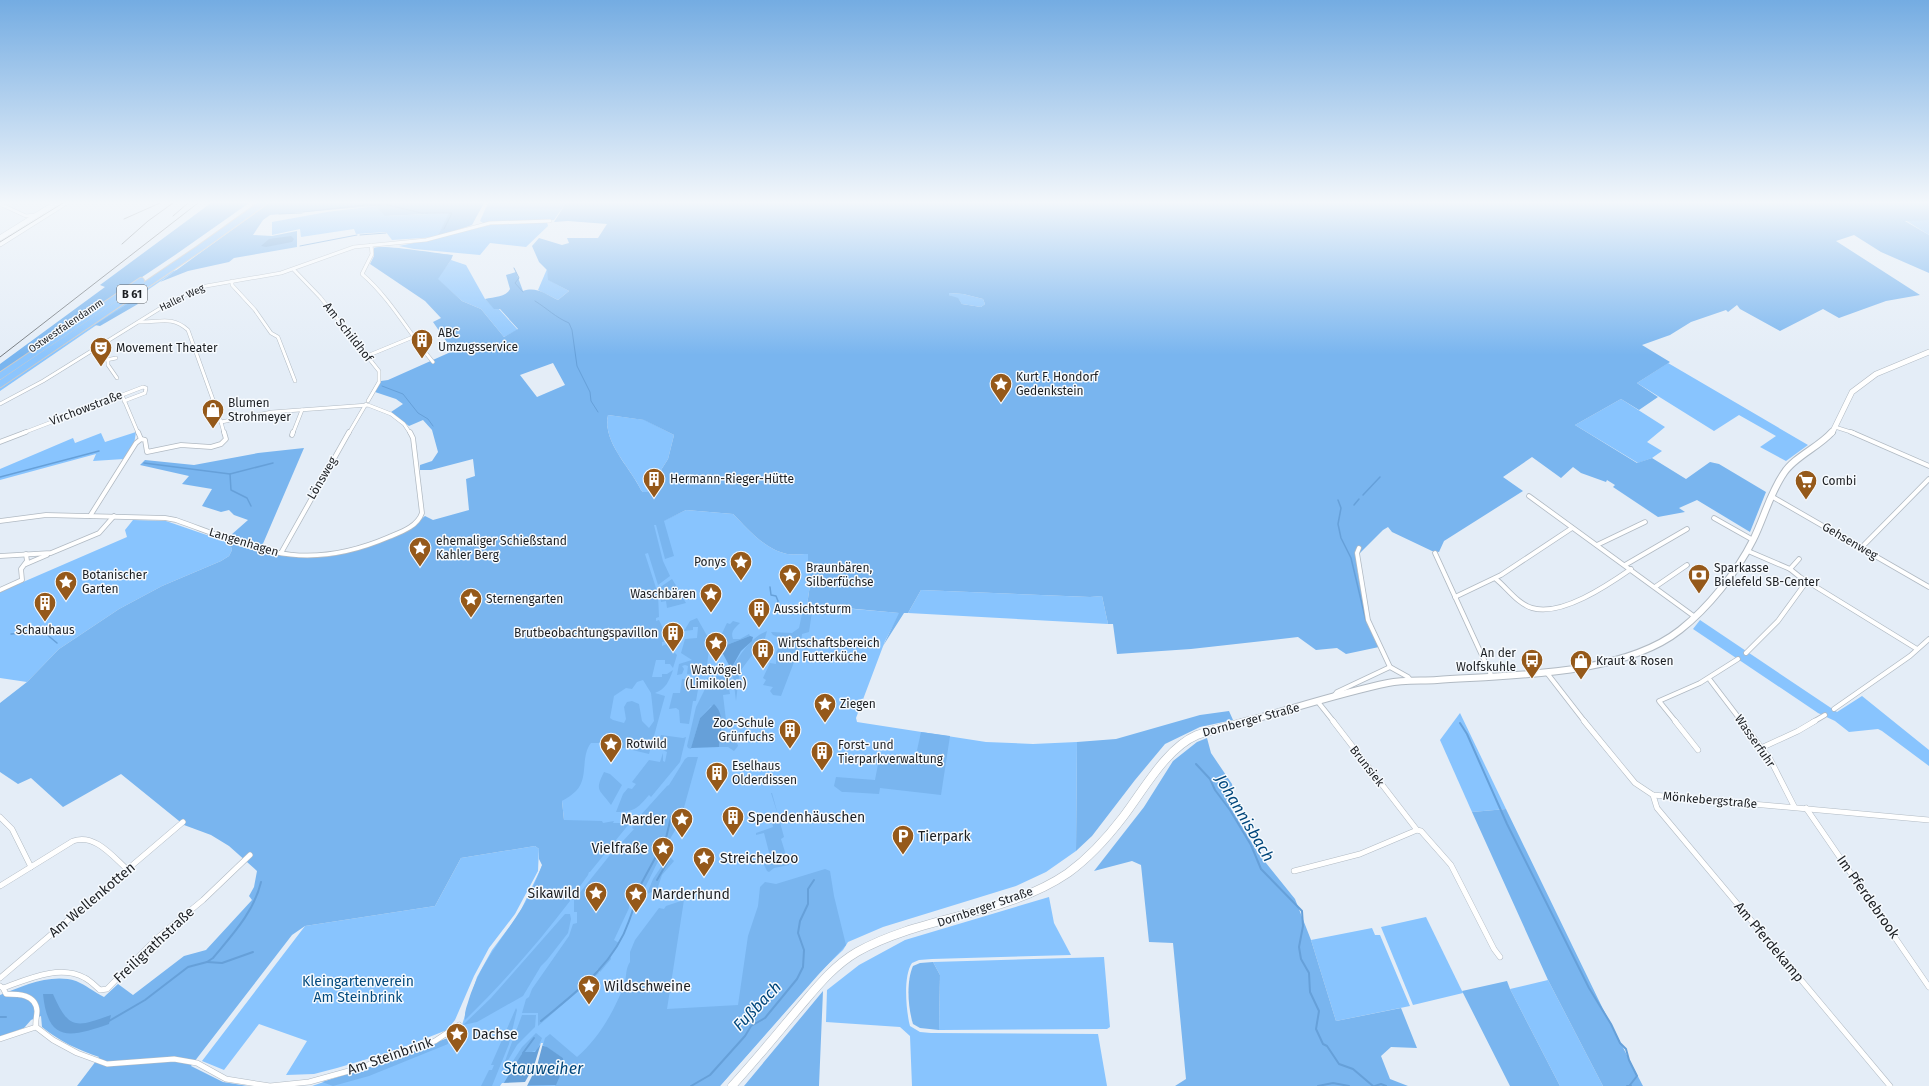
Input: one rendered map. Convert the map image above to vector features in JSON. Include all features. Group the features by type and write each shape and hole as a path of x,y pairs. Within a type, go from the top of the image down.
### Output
{"highway":[{"name":"Ostwestfalendamm","path":"0,376 182,254"},
{"name":"Ostwestfalendamm","path":"0,384 192,254"}],"main road":[{"name":"Dornberger Straße","path":"732,1086 819,984 856,953 887,939 1005,902 1047,884 1065,874 1094,852 1111,832 1164,761 1186,740 1208,731 1381,684 1491,675 1547,673 1585,668 1638,654 1670,638 1695,617 1725,584 1748,551 1771,496 1787,468 1820,444 1832,433 1846,401 1858,386 1876,374 1929,352"}],"street":[{"name":"Haller Weg","path":"0,404 43,381 165,305 193,291 212,284 261,278 294,270 335,254"},
{"path":"372,254 362,270 362,274 376,286 412,337 433,362"},
{"name":"Am Schildhof","path":"294,270 320,297 379,371 380,377 378,385 367,403"},
{"path":"232,281 232,285 255,310 271,333 278,337 295,381"},
{"path":"122,395 141,439 144,440 146,451 149,452 181,445 202,448 217,446 226,439 188,330 181,323 171,319 139,322"},
{"path":"367,356 412,337"},
{"path":"92,351 108,360 116,358"},
{"path":"108,360 108,365 117,378"},
{"name":"Virchowstraße","path":"0,442 143,387 146,388 145,393 124,401"},
{"path":"221,422 265,413 367,403"},
{"name":"Langenhagen","path":"0,521 38,516 171,518 258,548 303,556 352,549 387,538 418,522 422,513 416,454 412,434 404,424 385,410 367,403"},
{"name":"Lönsweg","path":"281,553 318,483 367,403"},
{"path":"292,435 302,410"},
{"path":"1835,427 1860,435 1929,466"},
{"path":"90,516 136,443 141,439"},
{"path":"1861,548 1929,479"},
{"path":"1529,496 1695,617"},
{"name":"Gehsenweg","path":"1771,496 1929,587"},
{"path":"24,565 99,533 114,516"},
{"path":"1714,518 1753,540"},
{"path":"1597,545 1645,522"},
{"path":"1454,597 1477,589 1496,579 1572,528"},
{"path":"1625,565 1687,529"},
{"path":"1359,548 1357,553 1368,620 1390,667 1408,677 1411,681"},
{"path":"1748,551 1790,569 1917,649"},
{"path":"0,556 51,553"},
{"path":"1435,553 1491,675"},
{"path":"0,590 22,580 21,569 27,559 26,554"},
{"path":"1790,569 1799,559"},
{"path":"1655,587 1687,565"},
{"path":"1496,579 1526,604 1539,610 1566,604 1590,595 1631,569"},
{"path":"1746,653 1778,621 1807,581"},
{"path":"1834,709 1929,639"},
{"path":"1698,750 1659,701 1677,696 1710,680 1738,659"},
{"path":"1334,698 1334,695 1337,692 1390,667"},
{"name":"Mönkebergstraße","path":"1547,673 1554,684 1635,783 1653,795 1794,806 1929,820"},
{"name":"Wasserfuhr","path":"1710,680 1770,759 1794,806"},
{"name":"Brunsiek","path":"1318,702 1417,830 1422,831 1451,865 1500,958"},
{"path":"1761,748 1798,731 1825,715"},
{"name":"Am Pferdekamp","path":"1653,795 1656,808 1890,1086"},
{"name":"Im Pferdebrook","path":"1806,808 1929,987"},
{"path":"0,817 12,829 31,867"},
{"name":"Am Wellenkotten","path":"0,978 183,822"},
{"path":"1294,871 1360,854 1417,830"},
{"path":"0,886 72,841 81,838 91,839 128,870"},
{"name":"Freiligrathstraße","path":"1,987 50,974 69,973 84,978 100,990 107,989 156,939 204,900 250,855"},
{"path":"0,1039 36,1027 35,1021 37,1010 33,1001 23,994 6,994 1,987"},
{"name":"Am Steinbrink","path":"36,1027 53,1040 77,1054 107,1064 157,1059 197,1063 226,1079 270,1086 309,1082 356,1068 435,1041 459,1025"}],"green space":[{"path":"465,254 481,254 480,255"},
{"path":"451,260 466,265 485,299 494,308 499,309 518,330 504,337 481,309 462,301 437,279"},
{"path":"547,269 549,280 569,291 558,300 538,290"},
{"path":"177,270 0,391 0,388 173,271"},
{"path":"949,293 963,294 983,299 985,304 981,307 962,304 959,300 949,295"},
{"path":"1668,363 1808,445 1786,461 1760,447 1776,436 1739,415 1714,431 1637,383"},
{"path":"1621,399 1665,427 1647,442 1662,451 1652,458 1638,463 1575,425"},
{"path":"608,415 645,420 674,435 668,459 647,492 643,492 641,490 613,445 607,425"},
{"path":"136,432 134,444 124,459 93,461 96,454 0,480 0,469 73,438 75,443 101,433 105,442"},
{"path":"686,510 733,514 757,538 771,548 787,554 808,554 808,581 810,585 807,605 900,613 885,641 856,718 857,722 986,742 1033,744 1077,742 1076,851 1046,872 1016,886 883,927 848,942 843,950 821,971 720,1086 312,1086 416,1051 448,1038 462,1025 477,977 492,950 519,914 564,820 562,801 645,554 652,526"},
{"name":"Botanischer Garten","path":"133,520 166,521 230,543 232,550 229,556 221,561 162,586 119,609 59,649 27,682 0,678 0,592 127,537 125,530"},
{"path":"921,590 1089,597 1102,596 1108,624 908,613"},
{"path":"1700,620 1837,712 1862,696 1929,750 1929,766 1878,729 1849,732 1835,721 1818,713 1693,629"},
{"path":"1460,713 1506,809 1472,812 1440,740"},
{"name":"Kleingartenverein Am Steinbrink","path":"535,846 539,849 538,871 515,914 489,948 474,976 455,1020 447,1030 391,1052 337,1068 314,1074 286,1075 307,1041 259,1024 224,1070 202,1061 305,926 435,906 461,858"},
{"path":"1049,897 1054,923 1071,955 932,959 919,960 912,963 907,976 906,985 907,1012 910,1026 920,1032 931,1033 1098,1034 1107,1086 912,1086 910,1036 900,1027 826,1022 827,990 859,965 905,940"},
{"path":"1426,917 1463,993 1413,1005 1381,927"},
{"path":"1372,928 1375,935 1380,935 1410,1006 1336,1021 1311,940"},
{"path":"1104,957 1110,1027 1107,1029 939,1030 940,975 933,962"},
{"path":"1548,980 1603,1086 1560,1086 1510,989"}],"shaded area":[{"path":"142,254 177,254 0,372 0,364 105,287 100,285"},
{"path":"199,254 259,254 234,258 229,262 188,271 160,282"},
{"path":"374,254 453,255 438,279 462,301 481,309 504,337 518,329 500,309 494,309 485,299 506,294 508,292 510,289 506,275 516,272 523,291 532,289 537,290 558,300 569,291 548,280 547,270 539,262 535,254 1856,254 1920,295 1886,301 1839,318 1823,309 1780,331 1740,309 1737,305 1728,312 1726,310 1691,322 1670,335 1642,345 1670,362 1637,383 1658,397 1639,410 1621,399 1575,425 1637,463 1652,458 1686,479 1710,462 1719,464 1766,492 1750,532 1697,500 1679,508 1685,512 1658,517 1613,487 1615,485 1607,480 1606,482 1581,473 1573,467 1561,478 1532,457 1503,477 1523,491 1444,541 1439,552 1432,551 1392,532 1388,527 1383,530 1359,554 1357,568 1366,619 1379,647 1346,654 1337,648 1316,650 1298,637 1191,649 1117,654 1113,624 1108,624 1102,596 1090,597 921,590 908,613 904,613 883,646 899,613 813,605 809,632 802,634 801,644 781,696 773,695 770,691 773,687 763,685 766,680 763,678 770,663 776,664 776,652 785,640 773,635 771,632 792,633 799,628 802,614 806,612 810,585 808,581 808,554 787,554 771,548 757,538 733,514 686,510 664,521 674,556 665,559 656,525 654,525 663,561 670,576 658,585 648,553 645,554 658,594 659,617 656,618 656,621 659,620 669,641 662,642 662,646 669,643 675,652 672,654 675,653 677,655 673,668 670,664 665,664 665,660 656,660 652,677 662,677 662,674 667,674 673,670 667,684 655,693 665,696 649,754 603,743 591,743 586,755 584,774 580,786 562,801 564,820 602,821 603,823 614,821 613,823 621,823 623,819 629,820 629,824 589,872 573,896 569,897 570,901 533,947 493,992 465,1020 467,1007 479,975 490,955 522,909 542,865 539,859 539,849 535,846 461,858 435,906 305,926 292,935 191,1066 223,1082 248,1086 77,1086 99,1057 69,1045 55,1037 42,1027 41,1016 31,1020 24,1028 0,1037 0,995 37,982 66,979 83,984 104,997 118,984 133,995 184,956 206,950 252,900 249,896 254,887 257,871 229,846 211,835 184,825 121,774 63,807 31,778 18,784 0,772 0,703 27,682 59,649 119,609 162,586 221,561 229,556 232,550 230,543 277,555 293,557 325,557 357,550 406,529 425,516 433,520 469,510 466,479 475,476 473,459 431,470 420,470 420,465 432,461 438,452 432,430 423,420 409,426 391,412 403,404 396,399 375,392 381,381 388,380 453,351 433,322 441,318 425,301 370,264","holes":["949,293 963,294 983,299 985,304 981,307 962,304 958,298 949,295","553,363 565,385 537,397 520,375","608,415 644,420 674,435 668,459 647,492 643,492 641,490 613,445 607,425","643,680 651,693 654,721 649,728 642,721 639,704 632,701 627,702 624,707 626,719 624,723 610,718 614,696 626,688 632,689 637,682"]},
{"path":"1885,254 1929,254 1929,273"},
{"path":"133,300 138,304 100,326 95,325"},
{"path":"304,448 262,546 231,535 248,520 234,515 229,510 221,512 202,506 212,489 182,484 189,476 140,465 145,460 194,465 258,453"},
{"path":"672,579 680,592 677,594 680,593 686,603 667,608 666,601 661,602 659,588"},
{"path":"697,618 710,641 706,673 687,674 688,666 685,665 682,666 684,669 682,674 677,675 679,664 692,660 681,653 685,639 697,638 698,627 693,627 693,630 684,631 690,621"},
{"path":"733,621 740,623 733,632 733,639 740,639 749,634 750,636 724,646 722,649 721,639 723,632 727,623 730,624"},
{"path":"767,631 765,638 741,670 736,701 732,669 730,667 732,667 751,642"},
{"path":"718,676 727,677 730,694 723,695 726,720 724,734 735,737 738,746 734,751 728,747 719,747 719,717 717,707 711,706 700,718 691,749 688,748 687,746 696,707 704,691 707,678"},
{"path":"700,678 696,701 693,701 689,724 680,723 679,710 676,708 669,709 673,693 680,693 682,679"},
{"path":"1229,711 1233,720 1200,727 1165,744 1092,836 1076,851 1077,742 1116,739 1200,715"},
{"path":"921,732 950,736 941,795 880,788 879,794 842,792 834,786 836,777 875,780 879,759 914,764"},
{"path":"661,735 683,738 686,737 680,762 651,797 649,795 635,809 616,812 623,794 628,788 632,789 636,784 632,782 649,760 660,762 663,753 663,761 665,762 667,752 657,747"},
{"path":"1207,738 1211,753 1232,784 1233,789 1226,800 1258,853 1295,899 1311,940 1336,1021 1401,1008 1417,1048 1391,1047 1381,1056 1390,1079 1408,1086 1175,1086 1186,1079 1173,943 1149,942 1141,865 1132,861 1094,871 1144,807 1173,761 1197,742"},
{"path":"688,757 698,757 680,822 664,849 639,900 629,899 629,908 614,940 619,943 610,955 611,959 600,972 598,969 595,972 597,971 599,973 538,1026 538,1013 522,1013 526,999 529,997 532,989 569,936 573,924 577,923 577,912 574,912 574,900 610,855 616,854 621,849 618,845 634,829 632,828 638,822 639,817 669,785 685,759"},
{"path":"604,772 610,774 622,785 611,805 601,793 599,787 599,783"},
{"path":"772,793 784,837 781,839 789,865 774,868 769,872 763,863 771,860 764,833 756,835 756,833 773,827 770,815 777,812"},
{"path":"1506,809 1603,1009 1643,1086 1603,1086 1548,980 1472,812"},
{"path":"670,857 674,861 662,875 657,890 647,894 653,879 667,858"},
{"path":"825,869 830,871 834,896 846,945 720,1086 555,1086 563,1058 543,1045 545,1038 550,1034 577,1057 585,1050 605,1024 620,995 625,982 627,967 630,962 630,952 635,940 659,908 664,909 666,906 684,900 667,1009 738,1005 748,936 758,906 760,887 765,882 776,884"},
{"path":"565,914 570,914 571,919 568,933 541,966 523,996 477,1022 463,1025 491,998"},
{"path":"933,962 940,975 939,1030 920,1028 913,1024 909,1003 909,980 913,966 920,963"},
{"path":"1507,981 1560,1086 1510,1086 1462,991"},
{"path":"823,991 819,1086 744,1086"},
{"path":"516,1008 517,1010 509,1044 492,1086 481,1086 489,1070 492,1070 494,1065 491,1065"},
{"path":"522,1015 536,1015 535,1027 517,1045 501,1072"},
{"path":"536,1033 542,1038 537,1050 529,1053 523,1052 515,1066 511,1064 522,1047"},
{"path":"448,1038 448,1044 369,1076 333,1086 322,1082 370,1067"}],"water":[{"path":"750,636 753,637 752,641 741,651 732,667 730,667 722,652 724,646"},
{"path":"714,704 718,708 721,719 719,747 691,748 700,718"},
{"path":"43,994 53,994 64,1015 75,1023 90,1022 111,1015 109,1024 83,1032 64,1033 56,1029 50,1022"},
{"name":"Stauweiher","path":"540,1045 547,1047 563,1058 562,1071 556,1085 502,1086 523,1052 535,1052"}],"pier":[{"path":"541,1043 543,1043 537,1066 527,1086 500,1086 502,1083 525,1082 534,1066"}],"waterway":[{"path":"514,268 519,278 515,283 523,292"},
{"path":"535,301 569,323 572,330 577,366 590,392 591,401 598,412"},
{"path":"382,386 403,394 418,413 428,419 433,426"},
{"path":"0,477 99,451"},
{"path":"144,463 230,474"},
{"path":"230,474 273,463"},
{"path":"230,474 231,490 247,498 251,506"},
{"path":"1363,495 1380,477"},
{"path":"1354,505 1359,499"},
{"path":"1338,500 1341,508 1338,524 1341,538 1351,558 1366,621"},
{"path":"770,587 771,595 776,596 778,601 777,611"},
{"path":"26,633 37,632 40,634"},
{"path":"11,634 21,633"},
{"path":"42,633 45,633 57,643"},
{"path":"1460,723 1467,734 1507,824 1589,988 1611,1024 1620,1043 1626,1049 1629,1060 1637,1076 1630,1085"},
{"name":"Johannisbach","path":"1196,764 1210,779 1215,790 1230,810 1251,845 1261,869 1302,911 1303,926 1299,947 1301,959 1309,973 1310,992 1319,1011 1316,1029 1323,1044 1327,1046 1339,1064 1353,1069 1373,1086"},
{"path":"634,897 666,838 671,817"},
{"path":"657,880 668,861"},
{"name":"Fußbach","path":"691,1086 710,1075 745,1036 751,1026 765,1018 797,979 803,967 804,950 798,933 800,921 808,904 808,889 814,880"},
{"path":"207,962 213,958 242,923 258,893 261,882"},
{"path":"541,1021 580,988 604,964 622,937 634,908 634,903"},
{"path":"207,962 222,963 253,952"},
{"path":"109,1021 145,1000 188,967 207,962"},
{"path":"0,1017 6,1017"},
{"path":"523,1053 534,1038"},
{"name":"Johannisbach","path":"1318,1086 1333,1083 1349,1086"},
{"name":"Johannisbach","path":"1375,1086 1381,1084 1386,1086"}],"railway":[{"path":"0,357 133,254"}],"place":[{"name":"ABC Umzugsservice","path":"422,360"},
{"name":"Movement Theater","path":"101,368"},
{"name":"Kurt F. Hondorf Gedenkstein","path":"1001,404"},
{"name":"Blumen Strohmeyer","path":"213,430"},
{"name":"Hermann-Rieger-Hütte","path":"654,498"},
{"name":"Combi","path":"1806,500"},
{"name":"ehemaliger Schießstand Kahler Berg","path":"420,568"},
{"name":"Ponys","path":"741,582"},
{"name":"Braunbären, Silberfüchse","path":"790,594"},
{"name":"Sparkasse Bielefeld SB-Center","path":"1699,594"},
{"name":"Botanischer Garten","path":"66,602"},
{"name":"Waschbären","path":"711,614"},
{"name":"Sternengarten","path":"471,618"},
{"name":"Schauhaus","path":"45,622"},
{"name":"Aussichtsturm","path":"759,628"},
{"name":"Brutbeobachtungspavillon","path":"673,652"},
{"name":"Watvögel (Limikolen)","path":"716,662"},
{"name":"Wirtschaftsbereich und Futterküche","path":"763,670"},
{"name":"An der Wolfskuhle","path":"1532,680"},
{"name":"Kraut & Rosen","path":"1581,680"},
{"name":"Ziegen","path":"825,724"},
{"name":"Zoo-Schule Grünfuchs","path":"790,750"},
{"name":"Rotwild","path":"611,764"},
{"name":"Forst- und Tierparkverwaltung","path":"822,772"},
{"name":"Eselhaus Olderdissen","path":"717,792"},
{"name":"Spendenhäuschen","path":"733,836"},
{"name":"Marder","path":"682,838"},
{"name":"Tierpark","path":"903,856"},
{"name":"Vielfraße","path":"663,868"},
{"name":"Streichelzoo","path":"704,878"},
{"name":"Sikawild","path":"596,912"},
{"name":"Marderhund","path":"636,914"},
{"name":"Wildschweine","path":"589,1006"},
{"name":"Dachse","path":"457,1054"}]}
